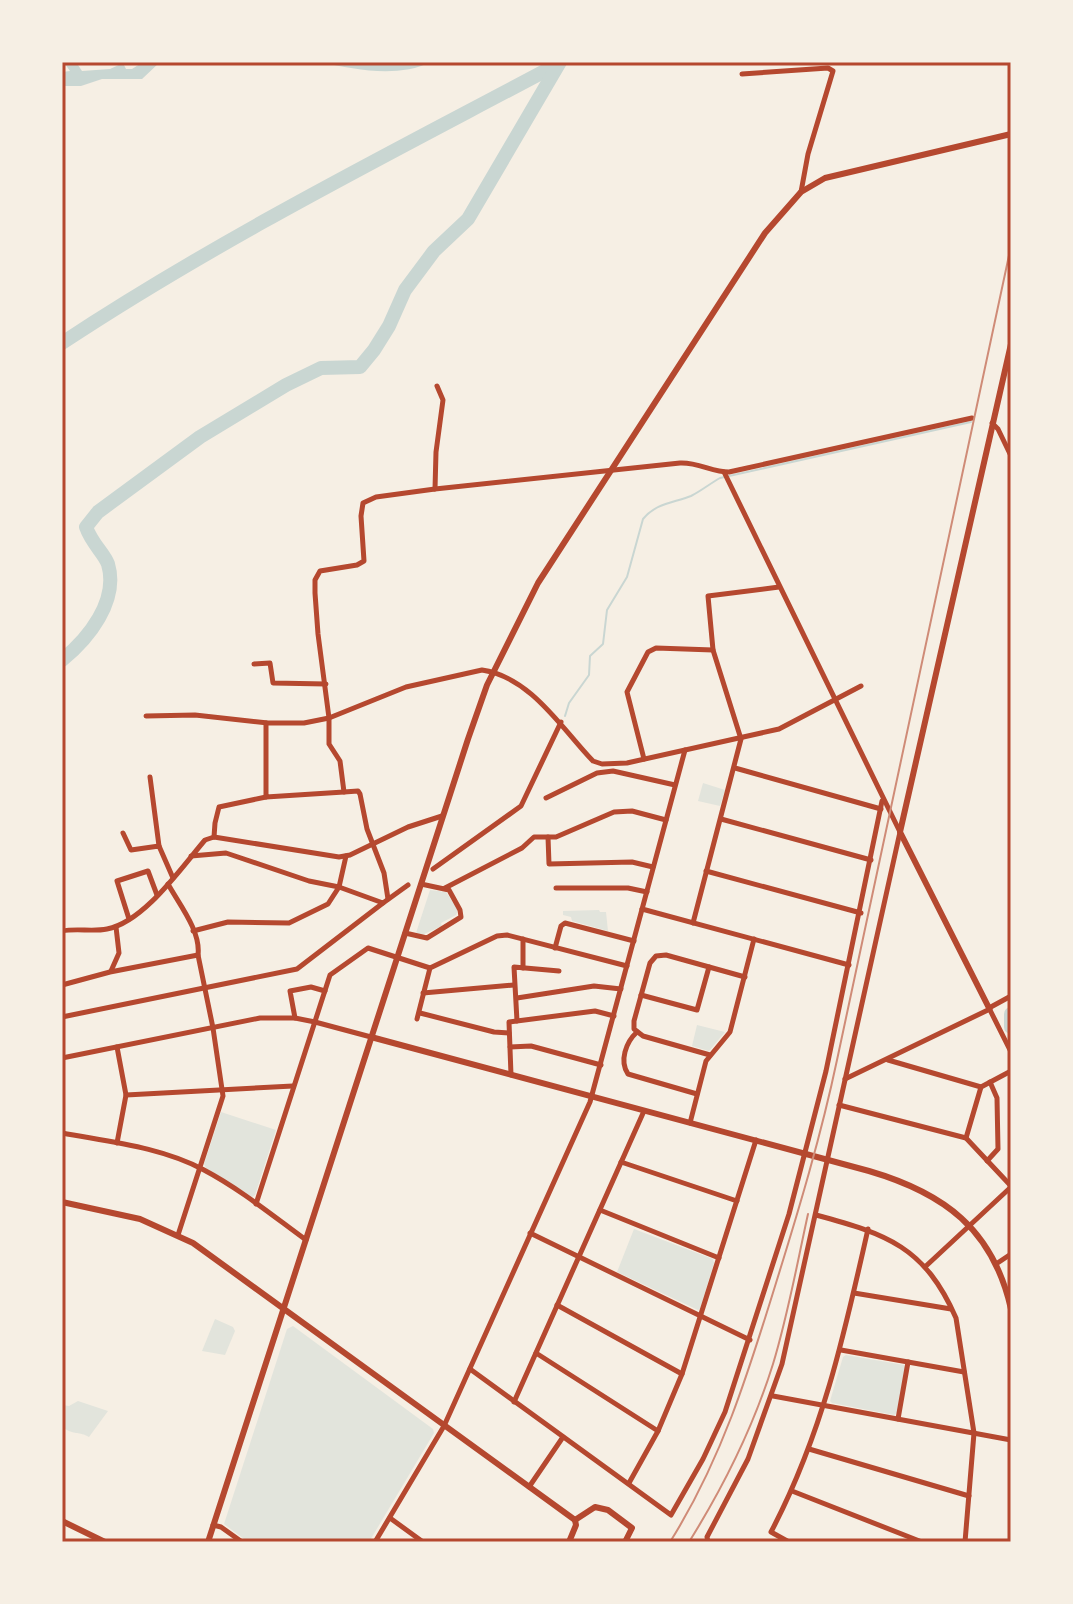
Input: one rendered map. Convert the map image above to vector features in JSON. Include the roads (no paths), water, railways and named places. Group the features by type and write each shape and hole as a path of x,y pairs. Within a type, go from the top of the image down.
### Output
{"street":[{"path":"742,74 828,68 833,71 808,154 801,192"},
{"path":"208,1542 472,726 530,596 765,233 801,192 825,178 842,173 1011,134"},
{"path":"708,1542 707,1537 748,1459 773,1396 789,1338 1011,344"},
{"path":"435,489 443,400 437,386"},
{"path":"984,416 994,414"},
{"path":"344,792 340,761 329,744 315,580 317,573 364,561 361,510 363,503 369,499 690,462 724,472 972,418"},
{"path":"992,423 1011,456"},
{"path":"724,472 833,701 1011,1052"},
{"path":"693,923 741,739 713,650 708,596 779,587"},
{"path":"644,759 627,692 648,652 656,648 713,650"},
{"path":"254,664 270,663 273,683 326,684"},
{"path":"146,716 200,715 266,723 304,723 329,718 406,687 473,671 494,672 538,700 597,763 627,763 779,729 861,686"},
{"path":"433,869 521,806 561,722"},
{"path":"266,723 266,797"},
{"path":"375,1542 444,1426 591,1097 685,750"},
{"path":"735,768 881,809"},
{"path":"546,798 597,773 613,771 675,785"},
{"path":"150,777 159,846 173,878"},
{"path":"214,837 219,807 266,797 358,791 384,873 386,901"},
{"path":"470,1369 671,1515 725,1412 806,1154 861,913 883,800"},
{"path":"445,888 522,848 534,837 556,837 614,812 632,811 666,820"},
{"path":"62,931 116,927 129,919 168,884 205,840 214,837 260,842 329,856 346,856 408,827 442,816"},
{"path":"721,819 871,860"},
{"path":"123,833 131,850 159,846"},
{"path":"548,837 549,864 632,862 653,867"},
{"path":"191,856 226,853 298,878 386,901"},
{"path":"193,931 228,922 289,923 328,904 339,887 346,856"},
{"path":"129,919 117,881 148,871 157,895"},
{"path":"706,871 861,913"},
{"path":"168,884 199,946 198,955 223,1089 178,1235"},
{"path":"405,933 427,938 460,919 460,910 451,892 421,884"},
{"path":"62,1017 297,969 408,885"},
{"path":"556,888 628,888 647,892"},
{"path":"642,909 849,965"},
{"path":"555,948 561,926 565,923 634,941"},
{"path":"110,972 119,953 116,927"},
{"path":"256,1204 330,975 366,949 430,968 488,939 507,935 627,966"},
{"path":"523,939 523,968"},
{"path":"690,1123 710,1055 730,1032 754,939"},
{"path":"62,985 198,955"},
{"path":"710,1055 637,1032 634,1021 650,963 656,956 666,955 745,977"},
{"path":"517,1021 514,967 559,971"},
{"path":"641,995 697,1010 709,967"},
{"path":"430,968 418,1016 509,1033"},
{"path":"423,993 514,985"},
{"path":"517,998 594,986 621,989"},
{"path":"295,1018 290,991 311,987 325,991"},
{"path":"845,1079 1011,996"},
{"path":"511,1075 509,1022 595,1011 614,1016"},
{"path":"62,1058 260,1018 295,1018 315,1022 899,1179 941,1201 969,1226 996,1264 1010,1296 1011,1309"},
{"path":"637,1032 629,1041 623,1061 628,1074 697,1094"},
{"path":"510,1047 531,1046 601,1065"},
{"path":"117,1047 126,1095 117,1143"},
{"path":"887,1060 981,1087"},
{"path":"966,1138 981,1087 1011,1071"},
{"path":"987,1161 998,1149 997,1098 990,1082"},
{"path":"126,1095 293,1086"},
{"path":"839,1105 966,1138 1011,1187 926,1266"},
{"path":"514,1402 644,1111"},
{"path":"62,1133 159,1152 199,1168 306,1240"},
{"path":"629,1483 658,1431 682,1374 756,1140"},
{"path":"621,1162 737,1201"},
{"path":"62,1202 124,1214 178,1235 210,1254 575,1520 569,1542"},
{"path":"600,1210 719,1258"},
{"path":"816,1215 868,1229 902,1247 926,1266 952,1309 974,1433 965,1542"},
{"path":"765,1542 792,1491 825,1406 868,1229"},
{"path":"530,1233 750,1340"},
{"path":"996,1264 1011,1254"},
{"path":"854,1293 952,1309"},
{"path":"557,1305 682,1374"},
{"path":"841,1350 964,1372"},
{"path":"536,1353 658,1431"},
{"path":"898,1419 908,1362"},
{"path":"773,1396 1011,1440"},
{"path":"529,1487 563,1437"},
{"path":"809,1449 969,1496"},
{"path":"792,1491 922,1542"},
{"path":"575,1520 595,1507 608,1510 632,1528 625,1542"},
{"path":"390,1518 423,1542"},
{"path":"62,1521 105,1542"},
{"path":"213,1525 242,1542"},
{"path":"771,1532 789,1542"}],"waterway":[{"path":"62,660 91,630 109,592 108,564 86,527 98,512 200,437 286,385 321,368 360,367 389,326 405,290 434,251 468,219 560,62"},
{"path":"62,343 245,232 558,64"},
{"path":"565,716 569,703 589,675 590,656 603,644 607,610 627,577 643,519 653,510 691,496 720,478 971,422"},
{"path":"1011,1014 1011,1027"}],"railway":[{"path":"670,1542 719,1448 744,1384 817,1144 1011,246"},
{"path":"689,1542 737,1456 765,1388 783,1327 808,1214"}]}
